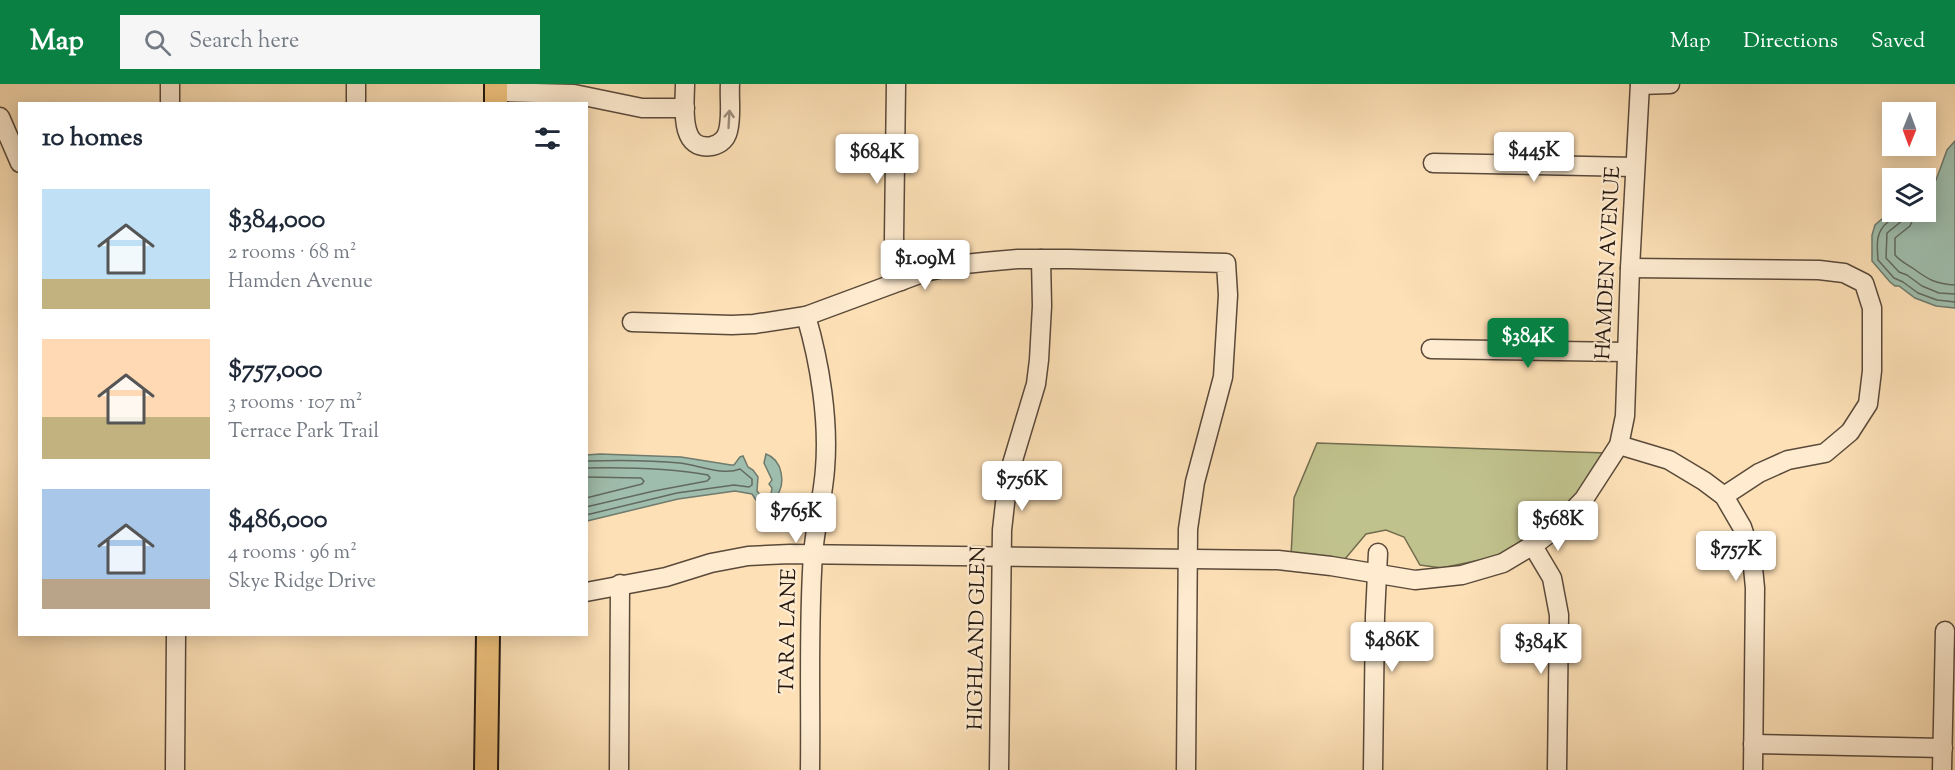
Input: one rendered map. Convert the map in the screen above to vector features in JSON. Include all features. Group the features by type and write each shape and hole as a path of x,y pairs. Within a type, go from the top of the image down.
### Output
{"main road":[{"path":"486,770 488,636"}],"street":[{"path":"170,84 170,102"},
{"path":"356,84 356,102"},
{"path":"686,84 684,122 692,141 706,146 714,146 725,138 728,130 730,84"},
{"path":"896,84 894,238 901,281"},
{"path":"1640,84 1670,84"},
{"name":"HAMDEN AVENUE","path":"1619,444 1625,416 1640,84"},
{"path":"496,93 574,94 642,108 685,108"},
{"path":"0,117 18,158"},
{"path":"1433,163 1635,167"},
{"path":"632,322 732,325 806,316 925,272 956,265 1018,259 1226,263 1228,295 1223,377 1190,508 1186,770"},
{"name":"HIGHLAND GLEN","path":"999,770 1002,530 1008,477 1036,384 1042,306 1041,259"},
{"path":"1630,268 1819,270 1844,273 1864,283 1872,308 1872,371 1869,404 1851,432 1825,453 1788,460 1759,473 1725,496"},
{"name":"TARA LANE","path":"806,316 819,377 826,452 813,554 810,770"},
{"path":"1431,349 1627,352"},
{"path":"588,592 666,577 711,563 748,556 813,554 1299,562 1414,580 1462,576 1503,563 1555,530 1584,499 1619,444 1669,460 1725,496 1742,527 1752,557 1755,588 1753,770"},
{"path":"1533,546 1552,578 1559,615 1557,770"},
{"path":"1373,770 1378,553"},
{"path":"588,584 616,585"},
{"path":"616,585 619,770"},
{"path":"1942,770 1945,631"},
{"path":"175,770 176,636"},
{"path":"1753,744 1943,748"}],"green space":[{"path":"1317,443 1606,453 1575,500 1537,537 1494,557 1442,568 1420,565 1404,537 1386,530 1366,534 1345,559 1291,556 1294,498"}],"water":[{"path":"1955,141 1955,308 1936,306 1915,298 1890,282 1872,261 1872,235 1875,225 1882,219 1882,222 1936,222 1936,180 1947,150"},
{"path":"766,454 776,461 781,473 781,486 776,497 771,494 772,488 769,484 772,480 764,463"},
{"path":"588,455 681,457 731,465 743,456 748,467 758,477 757,491 762,501 756,500 752,494 735,491 678,499 588,521"}]}
